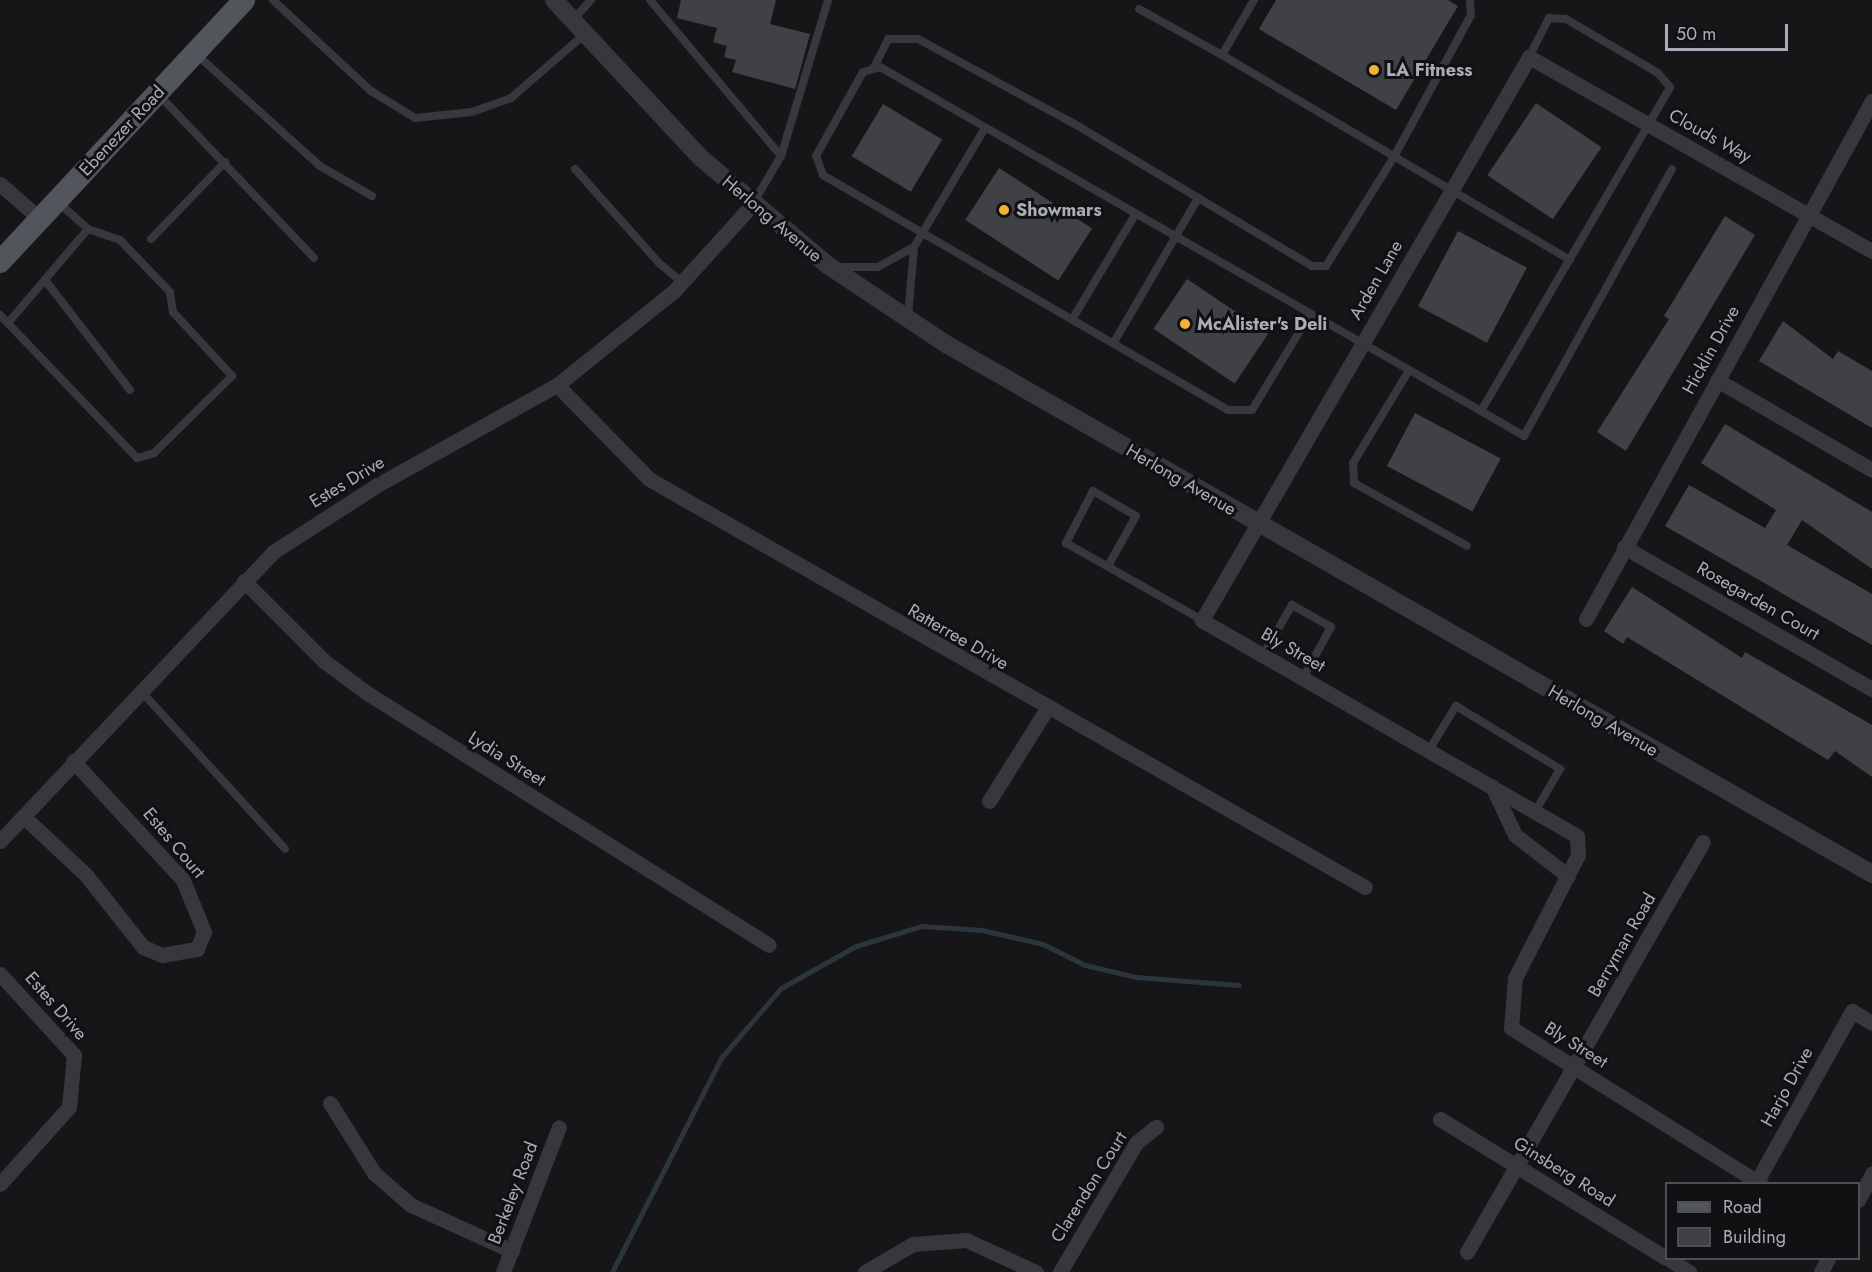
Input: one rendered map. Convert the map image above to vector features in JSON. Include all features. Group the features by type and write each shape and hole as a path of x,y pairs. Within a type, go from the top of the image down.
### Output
{"main road":[{"name":"Ebenezer Road","path":"0,262 243,0"}],"street":[{"name":"Herlong Avenue","path":"554,0 701,158 829,266 907,318 1257,524 1872,874"},
{"name":"Clouds Way","path":"1529,57 1872,250"},
{"name":"Arden Lane","path":"1257,524 1529,57"},
{"name":"Hicklin Drive","path":"1586,619 1872,101"},
{"path":"0,184 40,219"},
{"name":"Estes Drive","path":"0,842 139,688 273,552 329,514 557,385 682,282 753,204"},
{"path":"1717,380 1872,470"},
{"name":"Ratterree Drive","path":"557,385 649,479 1046,710 1365,887"},
{"path":"1202,620 1257,524"},
{"name":"Rosegarden Court","path":"1624,547 1872,689"},
{"name":"Lydia Street","path":"244,581 324,661 367,693 769,945"},
{"name":"Bly Street","path":"1202,620 1536,810 1577,837 1578,855 1515,978 1509,1003 1510,1028 1759,1182"},
{"path":"989,801 1046,710"},
{"name":"Estes Court","path":"23,816 86,874 143,946 162,955 197,949 204,932 183,880 73,761"},
{"path":"1492,786 1515,835 1568,876"},
{"name":"Berryman Road","path":"1467,1252 1703,842"},
{"name":"Estes Drive","path":"0,974 75,1055 69,1107 0,1184"},
{"name":"Harjo Drive","path":"1759,1182 1852,1011 1872,1023"},
{"path":"330,1103 374,1173 411,1205 512,1251"},
{"name":"Ginsberg Road","path":"1440,1119 1665,1257"},
{"name":"Berkeley Road","path":"503,1272 559,1127"},
{"name":"Clarendon Court","path":"1060,1272 1136,1143 1156,1127"},
{"path":"1860,1196 1872,1174"},
{"path":"865,1272 913,1244 966,1240 1036,1272"},
{"name":"Ginsberg Road","path":"1670,1260 1689,1272"}],"lane":[{"path":"273,0 371,91 415,118 472,112 511,98 585,34"},
{"path":"573,20 591,0"},
{"path":"650,0 781,156"},
{"path":"753,204 781,156 828,0"},
{"path":"1222,55 1254,0"},
{"path":"873,69 888,39 918,39 1198,198 1312,266 1326,266 1395,155 1471,15 1470,0"},
{"path":"1139,9 1452,188 1570,260"},
{"path":"1480,411 1671,87 1667,79 1566,19 1549,18 1529,57"},
{"path":"195,53 320,166 372,196"},
{"path":"1309,316 1252,410 1241,413 824,174 816,156 863,72 880,67 1361,346 1524,436 1672,169"},
{"path":"157,93 314,258"},
{"path":"907,318 914,247 985,128"},
{"path":"151,239 225,162"},
{"path":"575,169 659,263 682,282"},
{"path":"1114,342 1198,198"},
{"path":"0,315 137,458 154,453 232,376 173,312 170,291 120,240 88,229 56,201"},
{"path":"1073,318 1135,215"},
{"path":"8,323 88,229"},
{"path":"829,266 878,267 914,247"},
{"path":"45,280 130,390"},
{"path":"1408,372 1353,463 1354,483 1467,546"},
{"path":"1108,566 1137,516 1093,491 1066,543 1202,620"},
{"path":"1263,655 1292,605 1302,610 1331,627 1303,678"},
{"path":"139,688 285,849"},
{"path":"1429,750 1456,706 1560,769 1536,810"}],"building":[{"path":"681,0 776,0 770,24 810,34 795,89 732,72 736,60 724,57 727,46 713,42 717,28 677,18"},
{"name":"LA Fitness","path":"1276,0 1448,0 1458,6 1396,110 1259,29"},
{"path":"1536,103 1601,147 1553,219 1487,175"},
{"path":"883,104 942,140 911,192 852,156"},
{"path":"999,168 1092,228 1058,280 965,220"},
{"path":"1725,216 1755,235 1626,451 1597,432 1669,319 1664,316"},
{"path":"1458,231 1527,268 1487,343 1418,306"},
{"path":"1187,279 1268,334 1235,384 1153,329"},
{"path":"1783,321 1833,359 1838,351 1872,371 1872,428 1759,361"},
{"path":"1415,413 1501,459 1472,512 1387,466"},
{"path":"1725,424 1872,512 1872,569 1802,520 1787,545 1872,594 1872,645 1665,526 1689,485 1765,528 1776,510 1701,463"},
{"path":"1632,587 1742,658 1745,652 1872,725 1872,777 1835,751 1828,760 1627,637 1623,644 1604,631"}],"waterway":[{"path":"612,1272 721,1058 781,988 856,946 922,926 982,930 1043,944 1085,965 1136,977 1239,985"}],"place":[{"name":"LA Fitness","path":"1374,70"},
{"name":"Showmars","path":"1004,210"},
{"name":"McAlister's Deli","path":"1185,324"}]}
